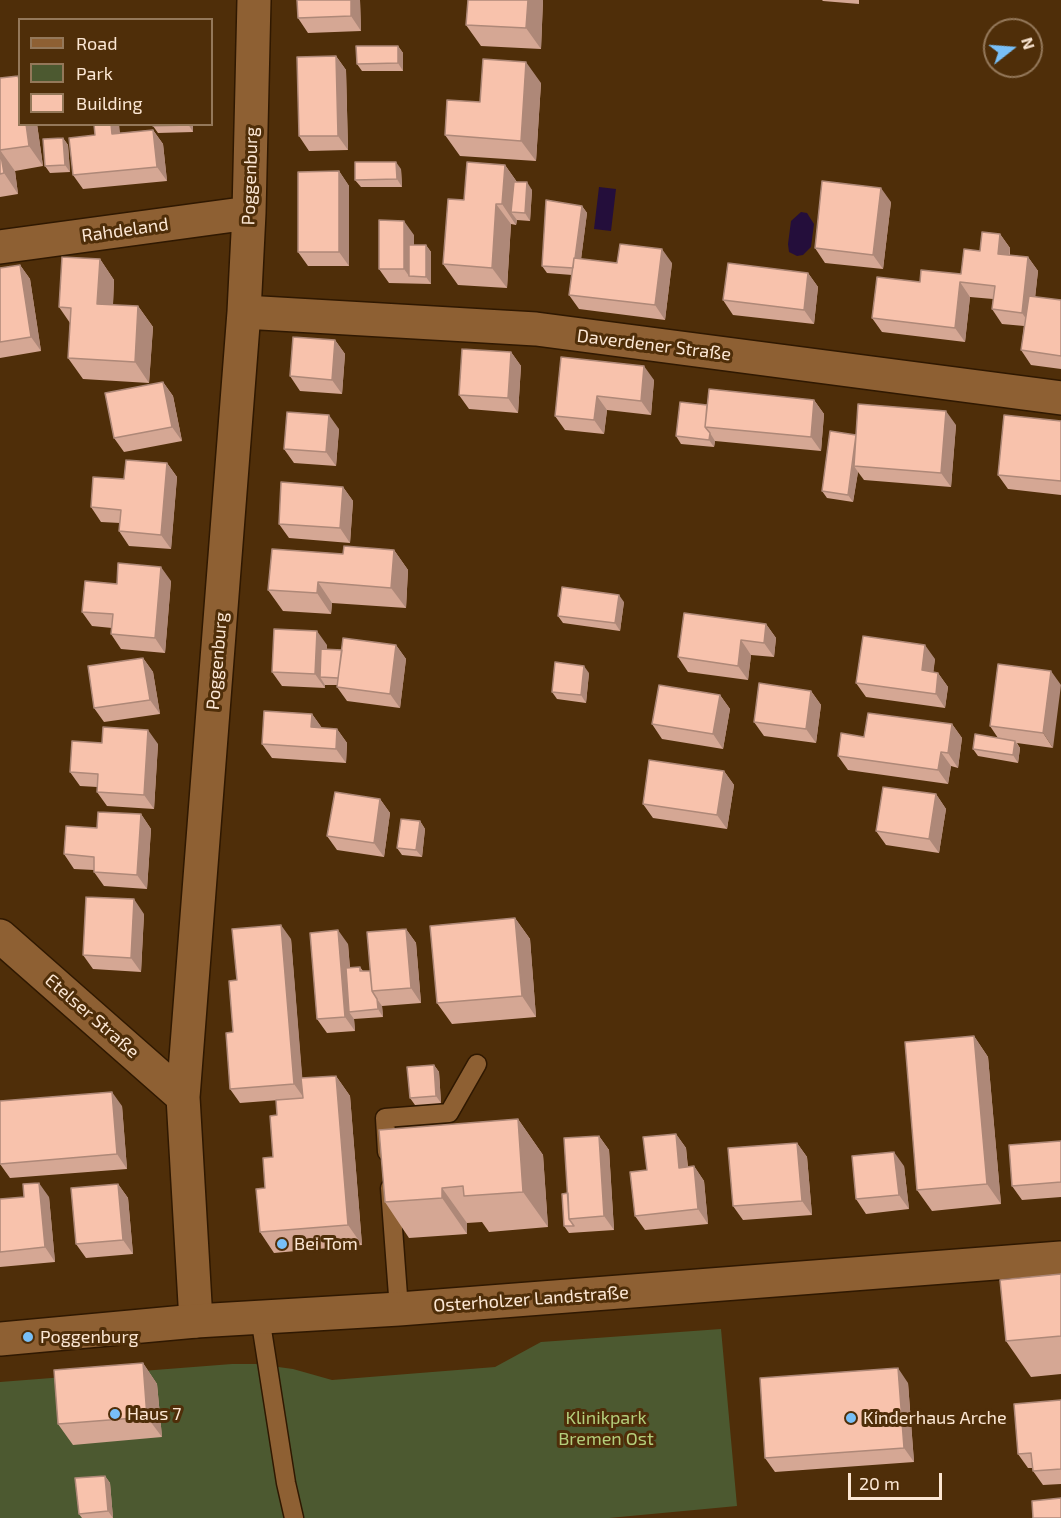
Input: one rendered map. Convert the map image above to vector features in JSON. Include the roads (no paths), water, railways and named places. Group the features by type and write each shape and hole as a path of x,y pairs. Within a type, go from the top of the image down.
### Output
{"street":[{"name":"Poggenburg","path":"196,1321 183,1097 244,312 249,213 254,0"},
{"name":"Rahdeland","path":"0,247 249,213"},
{"name":"Daverdener Straße","path":"244,312 536,329 1061,398"},
{"name":"Etelser Straße","path":"0,936 183,1097"},
{"name":"Osterholzer Landstraße","path":"0,1339 196,1321 399,1309 1061,1258"}],"lane":[{"path":"399,1309 385,1118 449,1113 477,1064"},
{"path":"260,1317 286,1484 294,1518"}],"place":[{"name":"Bei Tom","path":"282,1244"},
{"name":"Poggenburg","path":"28,1337"},
{"name":"Haus 7","path":"115,1414"},
{"name":"Kinderhaus Arche","path":"851,1418"}],"park label":[{"name":"Klinikpark Bremen Ost","path":"606,1428"}]}
